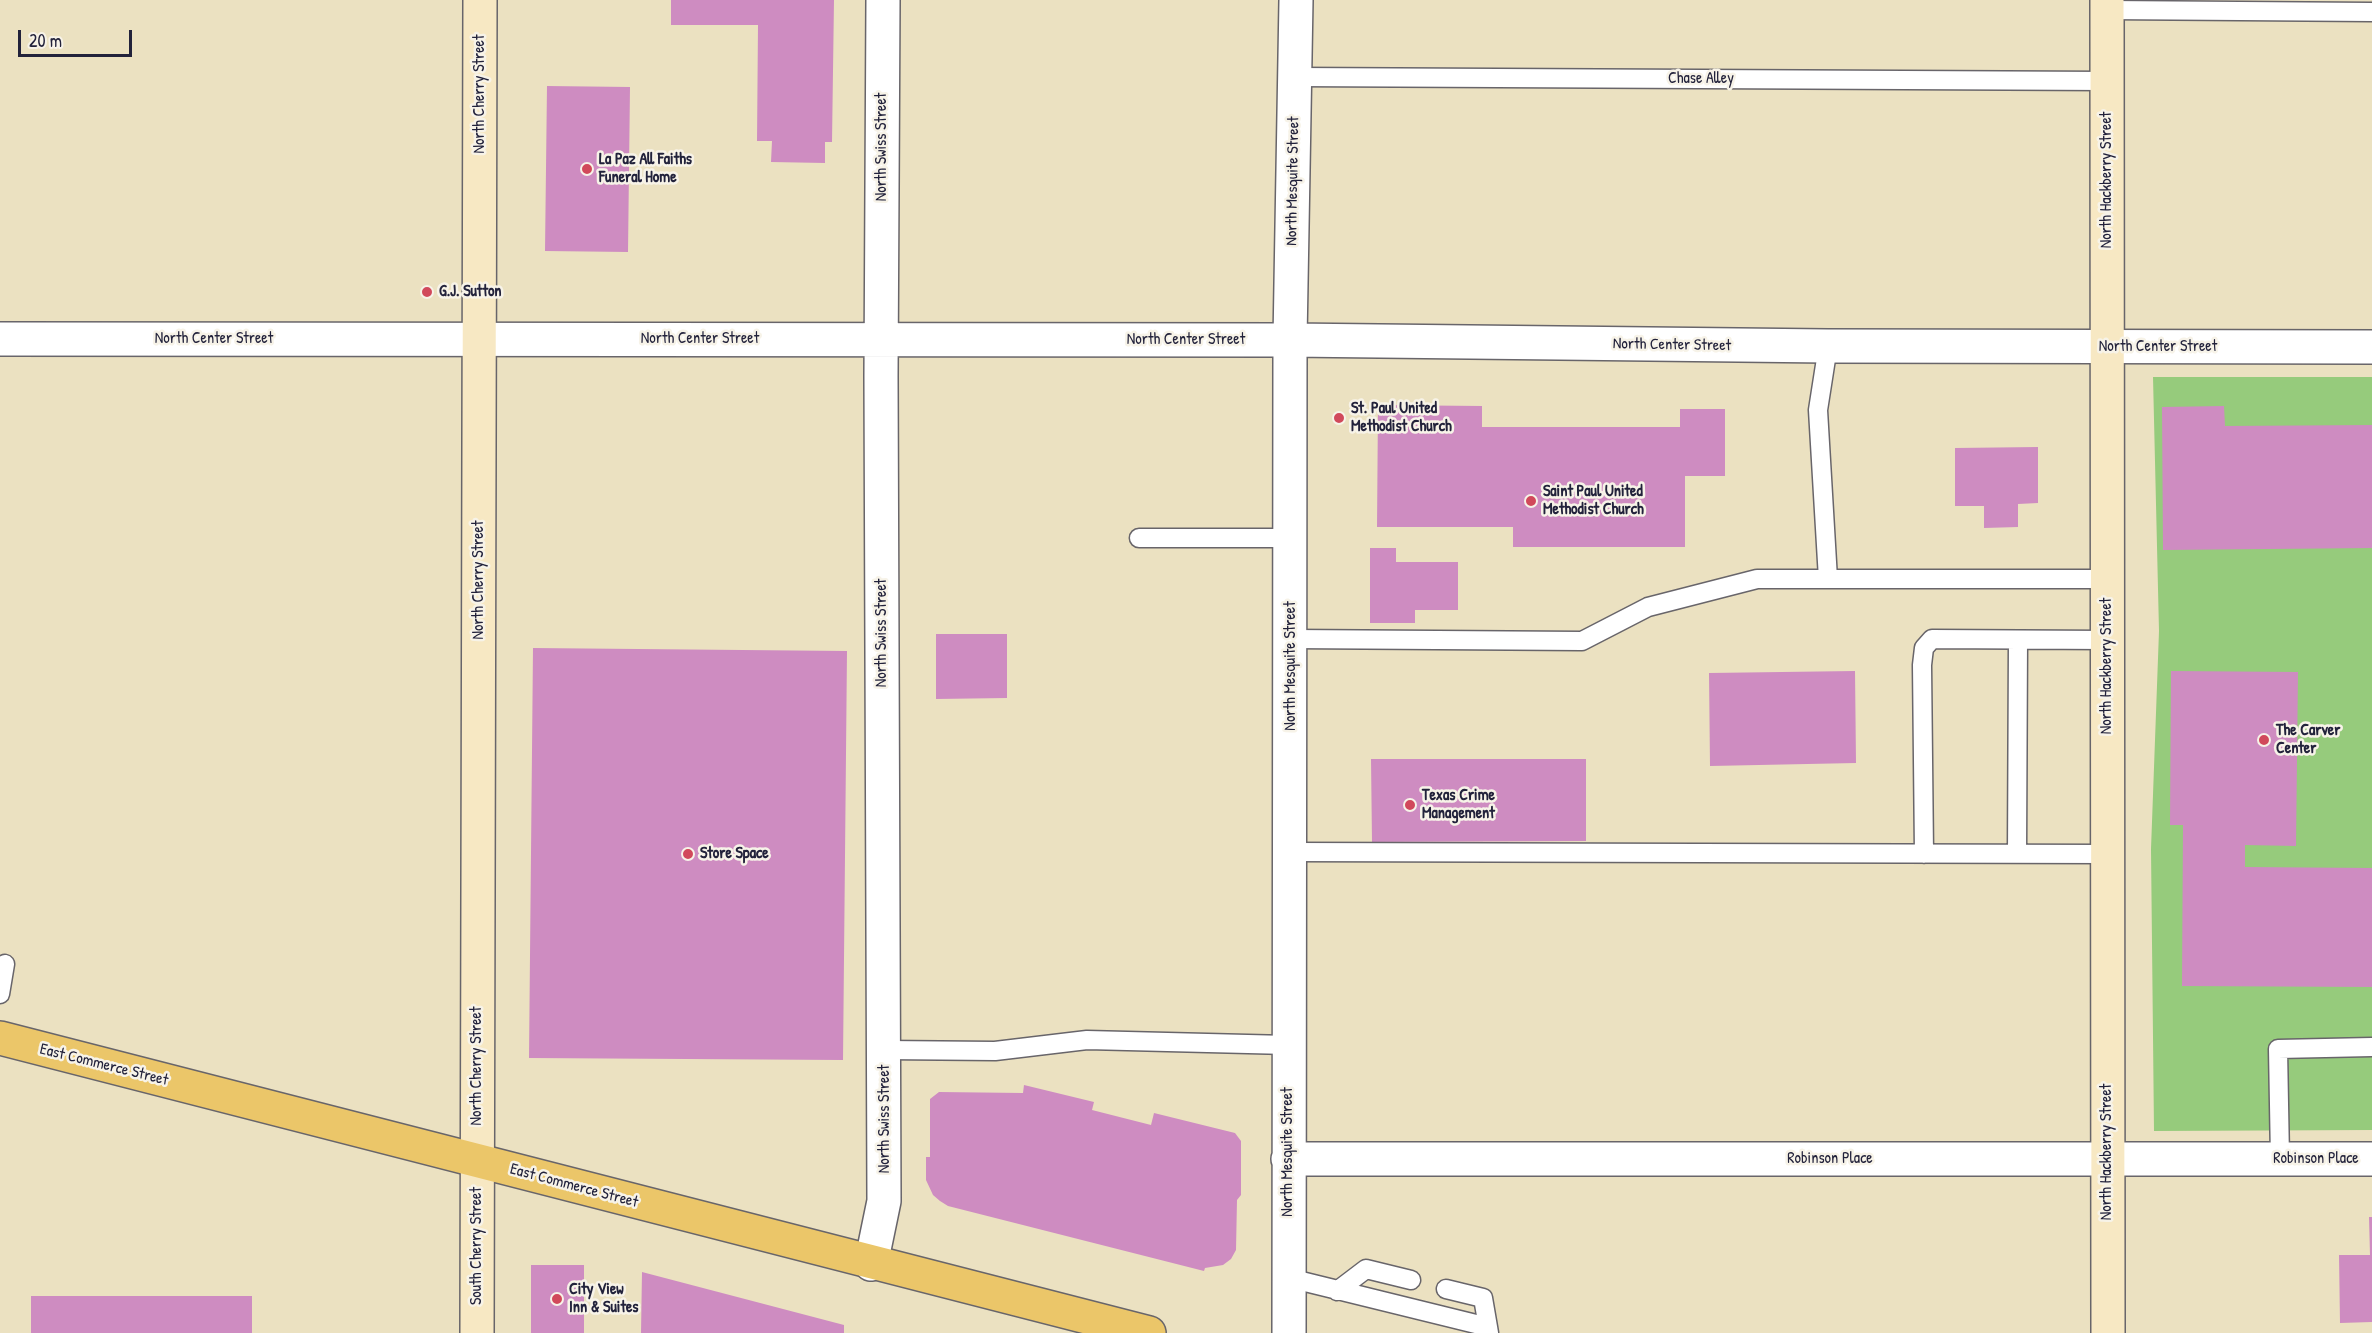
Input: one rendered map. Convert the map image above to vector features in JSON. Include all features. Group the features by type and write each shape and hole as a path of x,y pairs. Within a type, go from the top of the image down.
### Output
{"main road":[{"name":"North Cherry Street","path":"477,1159 480,0"},
{"name":"North Hackberry Street","path":"2107,5 2108,1333"},
{"name":"East Commerce Street","path":"0,1038 477,1159 871,1264 1149,1333"},
{"name":"South Cherry Street","path":"477,1159 477,1333"}],"street":[{"name":"North Swiss Street","path":"871,1264 884,1202 881,340 883,0"},
{"name":"North Mesquite Street","path":"1289,1333 1290,340 1296,0"},
{"name":"North Center Street","path":"0,339 1290,340 1828,346 2372,347"},
{"name":"Robinson Place","path":"1288,1159 2372,1159"}],"lane":[{"path":"2107,5 2372,12"},
{"name":"Chase Alley","path":"1294,77 2107,81"},
{"path":"1828,346 1818,410 1828,579"},
{"path":"1139,538 1290,538"},
{"path":"1290,639 1582,641 1648,607 1757,579 2107,579"},
{"path":"1924,854 1922,665 1924,648 1932,639 2107,640"},
{"path":"2017,854 2018,640"},
{"path":"1289,852 2107,854"},
{"path":"0,994 5,964"},
{"path":"885,1050 995,1052 1087,1040 1288,1045"},
{"path":"2280,1159 2278,1049 2372,1047"},
{"path":"1337,1291 1366,1269 1412,1280"},
{"path":"1289,1278 1489,1330 1484,1298 1446,1289"}],"green space":[{"name":"The Carver Center","path":"2153,377 2372,377 2372,1130 2154,1131 2151,849 2159,631"}],"building":[{"path":"671,0 834,0 832,142 825,142 825,163 771,162 772,141 757,141 758,25 671,25"},
{"name":"La Paz All Faiths Funeral Home","path":"547,86 630,87 628,252 545,251"},
{"name":"Saint Paul United Methodist Church","path":"1378,405 1482,406 1482,427 1680,427 1680,409 1725,409 1725,476 1685,476 1685,547 1513,547 1513,527 1377,527"},
{"path":"2224,406 2225,426 2372,425 2372,548 2163,550 2162,407"},
{"path":"2038,447 2038,503 2018,504 2018,527 1984,528 1984,506 1955,506 1955,448"},
{"path":"1370,548 1396,548 1396,562 1458,562 1458,610 1415,610 1415,623 1370,623"},
{"path":"936,634 1007,634 1007,698 936,699"},
{"name":"Store Space","path":"533,648 847,651 843,1060 529,1058"},
{"path":"1855,671 1856,763 1710,766 1709,673"},
{"path":"2171,671 2298,672 2296,846 2245,845 2245,867 2372,868 2372,987 2182,986 2183,825 2170,825"},
{"path":"1371,759 1586,759 1586,841 1372,842"},
{"path":"1024,1085 1094,1102 1092,1110 1151,1125 1154,1113 1235,1133 1241,1141 1241,1195 1237,1200 1236,1250 1231,1259 1223,1265 1205,1268 1204,1271 948,1206 940,1201 933,1195 926,1180 926,1157 930,1157 930,1099 939,1092 1023,1093"},
{"path":"2369,1217 2372,1217 2372,1322 2340,1323 2339,1255 2370,1255"},
{"name":"City View Inn & Suites","path":"531,1265 584,1265 584,1333 531,1333"},
{"path":"642,1272 844,1325 844,1333 641,1333"},
{"path":"31,1296 252,1296 252,1333 31,1333"}],"place":[{"name":"La Paz All Faiths Funeral Home","path":"587,169"},
{"name":"G.J. Sutton","path":"427,292"},
{"name":"St. Paul United Methodist Church","path":"1339,418"},
{"name":"Saint Paul United Methodist Church","path":"1531,501"},
{"name":"The Carver Center","path":"2264,740"},
{"name":"Texas Crime Management","path":"1410,805"},
{"name":"Store Space","path":"688,854"},
{"name":"City View Inn & Suites","path":"557,1299"}]}
